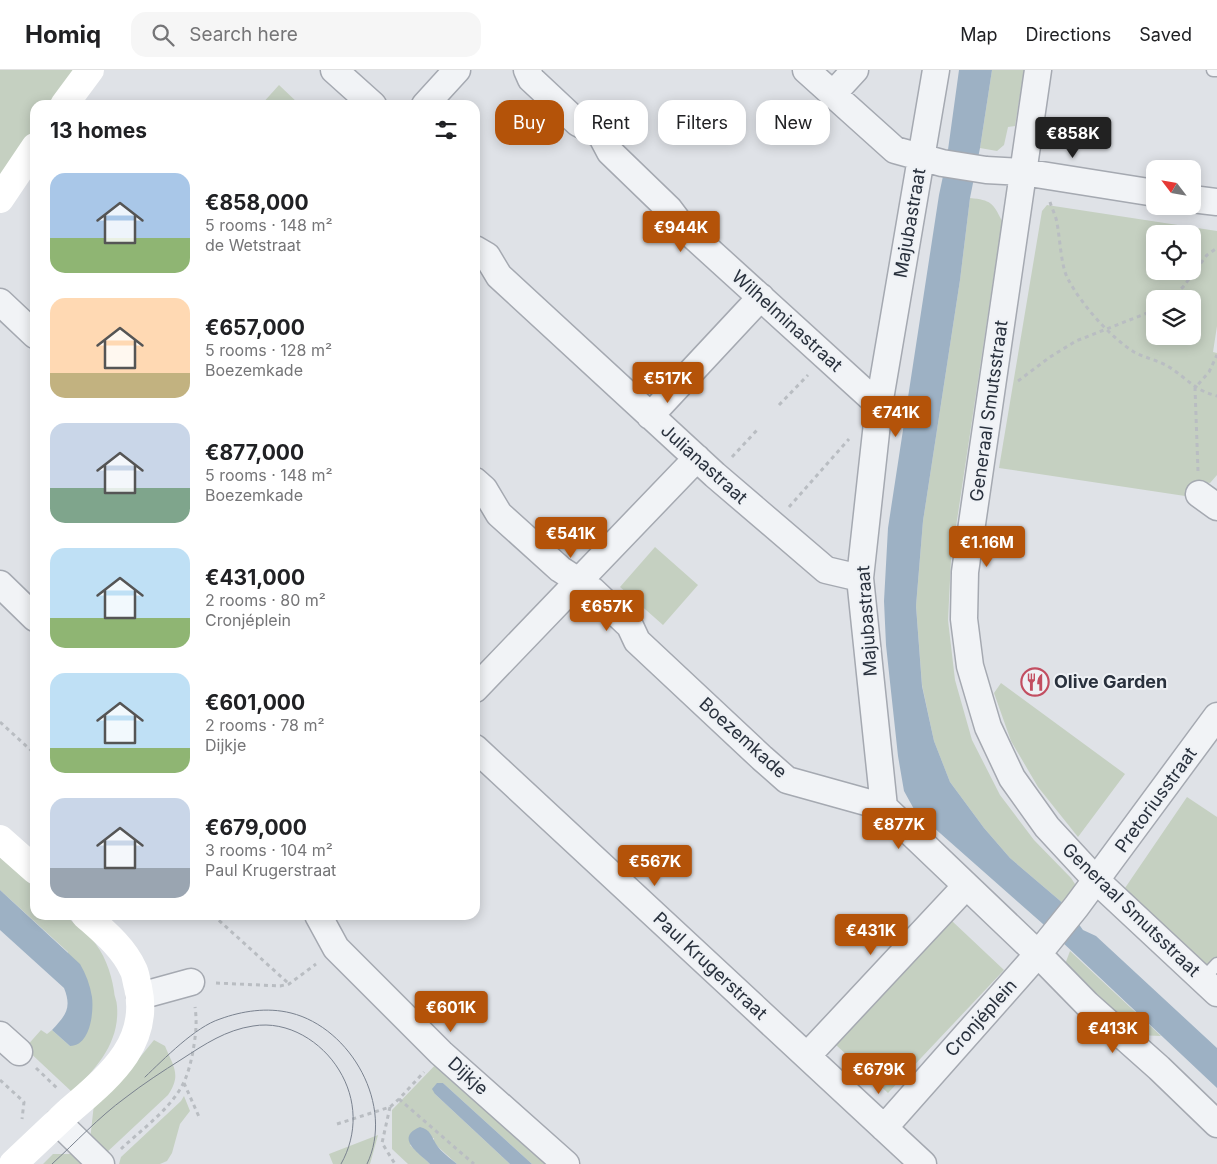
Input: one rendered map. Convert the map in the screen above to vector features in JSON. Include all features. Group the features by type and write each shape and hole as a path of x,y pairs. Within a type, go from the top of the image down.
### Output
{"street":[{"path":"71,100 90,70"},
{"path":"334,70 367,100"},
{"path":"430,100 457,70"},
{"name":"Wilhelminastraat","path":"527,70 531,79 578,123 601,135 610,152 669,209 681,225 879,405"},
{"path":"806,70 895,150 931,160 986,170 1031,173 1146,192"},
{"path":"832,95 855,70"},
{"name":"Majubastraat","path":"884,806 860,578 879,405 931,160 936,70"},
{"name":"Generaal Smutsstraat","path":"1038,70 1031,173 992,391 965,572 964,620 970,666 988,727 1012,778 1047,827 1097,882 1212,979"},
{"path":"0,199 30,154"},
{"path":"1201,199 1217,202"},
{"name":"Julianastraat","path":"480,252 487,256 499,276 650,416 706,467 826,570 860,578"},
{"path":"650,416 761,298"},
{"path":"0,302 30,330"},
{"path":"480,684 579,580 706,467"},
{"name":"Boezemkade","path":"480,485 500,514 560,569 579,580 630,626 637,641 787,780 884,806 966,886 1043,948 1087,1004 1159,1068 1217,1124"},
{"path":"0,584 30,613"},
{"name":"Pretoriusstraat","path":"1043,948 1097,882 1217,716"},
{"name":"Paul Krugerstraat","path":"480,753 923,1164"},
{"path":"0,839 30,866"},
{"path":"807,1056 966,886"},
{"path":"13,1164 108,1076 127,1054 137,1033 141,1011 134,969 118,945 90,920"},
{"name":"Dijkje","path":"321,920 336,948 442,1053 566,1164"},
{"name":"Cronjéplein","path":"884,1128 1043,948"},
{"path":"140,996 191,982"},
{"path":"67,1113 111,1157"}],"path":[{"path":"1031,173 1057,220 1067,278 1086,305 1107,329 1134,352 1166,365 1180,374 1195,388 1217,396"},
{"path":"1180,290 1207,255 1217,248"},
{"path":"992,391 1022,379 1050,357 1076,341 1146,314"},
{"path":"1208,501 1195,388 1209,372 1217,355"},
{"path":"779,405 825,356"},
{"path":"706,467 758,430"},
{"path":"774,525 852,435"},
{"path":"0,722 30,749"},
{"path":"219,920 289,984"},
{"path":"229,939 234,934"},
{"path":"191,982 280,986 289,984 336,948"},
{"path":"111,1157 170,1103 184,1083 190,1067 196,1032"},
{"path":"9,1044 67,1113"},
{"path":"337,1124 390,1107 442,1053"},
{"path":"0,1080 24,1102"},
{"path":"184,1083 200,1119"},
{"path":"399,1099 474,1164"},
{"path":"390,1107 382,1143 395,1164"}],"green space":[{"path":"0,70 77,70 55,100 30,100 30,134 0,177"},
{"path":"992,70 1024,70 1015,126 1008,127 1004,145 997,151 980,148"},
{"path":"279,85 295,100 266,100"},
{"path":"970,198 987,201 996,210 1002,221 951,560 948,620 955,680 972,740 1000,795 1034,840 1071,878 1079,890 1065,905 1010,858 984,828 950,782 934,741 922,685 916,606 923,521 960,280"},
{"path":"1047,205 1178,225 1146,225 1146,280 1201,280 1201,229 1217,231 1217,326 1213,352 1217,353 1217,475 1210,483 1196,481 1185,496 999,468 1042,211"},
{"path":"655,547 698,585 663,625 620,587"},
{"path":"1001,683 1125,774 1078,837 1038,787 1011,741 994,693"},
{"path":"1187,797 1217,817 1217,983 1131,905 1125,888"},
{"path":"0,857 30,884 30,917 0,890"},
{"path":"33,920 71,920 91,938 100,950 109,969 113,984 117,1004 117,1019 111,1043 98,1064 72,1092 25,1048 41,1030 47,1034 52,1030 70,1046 68,952"},
{"path":"952,921 1004,970 888,1093 836,1045"},
{"path":"1070,951 1161,1036 1137,1035 1064,967"},
{"path":"154,1040 165,1046 175,1070 175,1082 168,1095 105,1154 90,1140 94,1104 128,1072"},
{"path":"441,1059 445,1072 546,1164 532,1164 443,1083 435,1094 510,1164 457,1164 437,1146 434,1138 410,1145 430,1164 408,1164 392,1149 392,1110"},
{"path":"184,1096 190,1111 180,1124 172,1153 167,1161 160,1164 119,1164 121,1157 181,1101"},
{"path":"378,1135 370,1164 333,1164 329,1154"},
{"path":"53,1154 73,1154 84,1164 43,1164"}],"water":[{"path":"959,70 992,70 970,198 960,280 923,521 916,606 922,686 934,741 950,782 984,828 1010,858 1065,905 1083,930 1096,936 1217,1048 1217,1088 1043,924 915,811 904,791 898,756 886,645 884,601 888,528"},
{"path":"0,890 30,918 30,920 32,920 80,964 89,984 92,1011 86,1035 77,1045 70,1046 52,1030 66,1011 67,1001 64,988 0,930"},
{"path":"437,1083 443,1083 532,1164 510,1164 435,1094 432,1089"},
{"path":"420,1127 429,1132 440,1150 457,1164 430,1164 411,1146 409,1136"}],"tram line":[{"path":"145,1077 190,1036 210,1023 228,1016 246,1012 273,1010 291,1013 313,1021 332,1035 349,1052 362,1072 371,1095 375,1118 374,1141 367,1164"},
{"path":"52,1164 115,1105 168,1068 225,1034 243,1028 266,1025 279,1026 291,1030 314,1042 332,1060 345,1081 352,1105 353,1129 347,1153 341,1164"}],"place":[{"name":"Olive Garden","path":"1035,682"}]}
